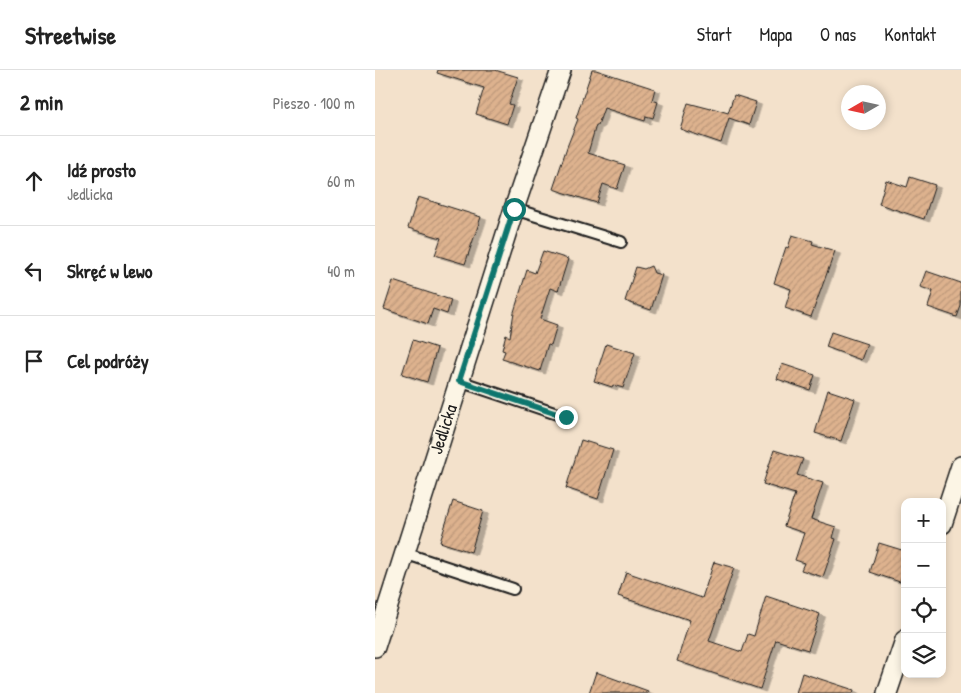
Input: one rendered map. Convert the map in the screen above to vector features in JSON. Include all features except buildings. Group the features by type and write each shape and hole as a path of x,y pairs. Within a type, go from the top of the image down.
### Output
{"street":[{"name":"Jedlicka","path":"375,647 514,209 561,70"},
{"path":"946,512 961,466"},
{"path":"887,693 901,652"}],"lane":[{"path":"514,209 621,242"},
{"path":"459,381 566,417"},
{"path":"404,553 513,588"}],"route":[{"path":"514,209 459,381 566,417"}]}
